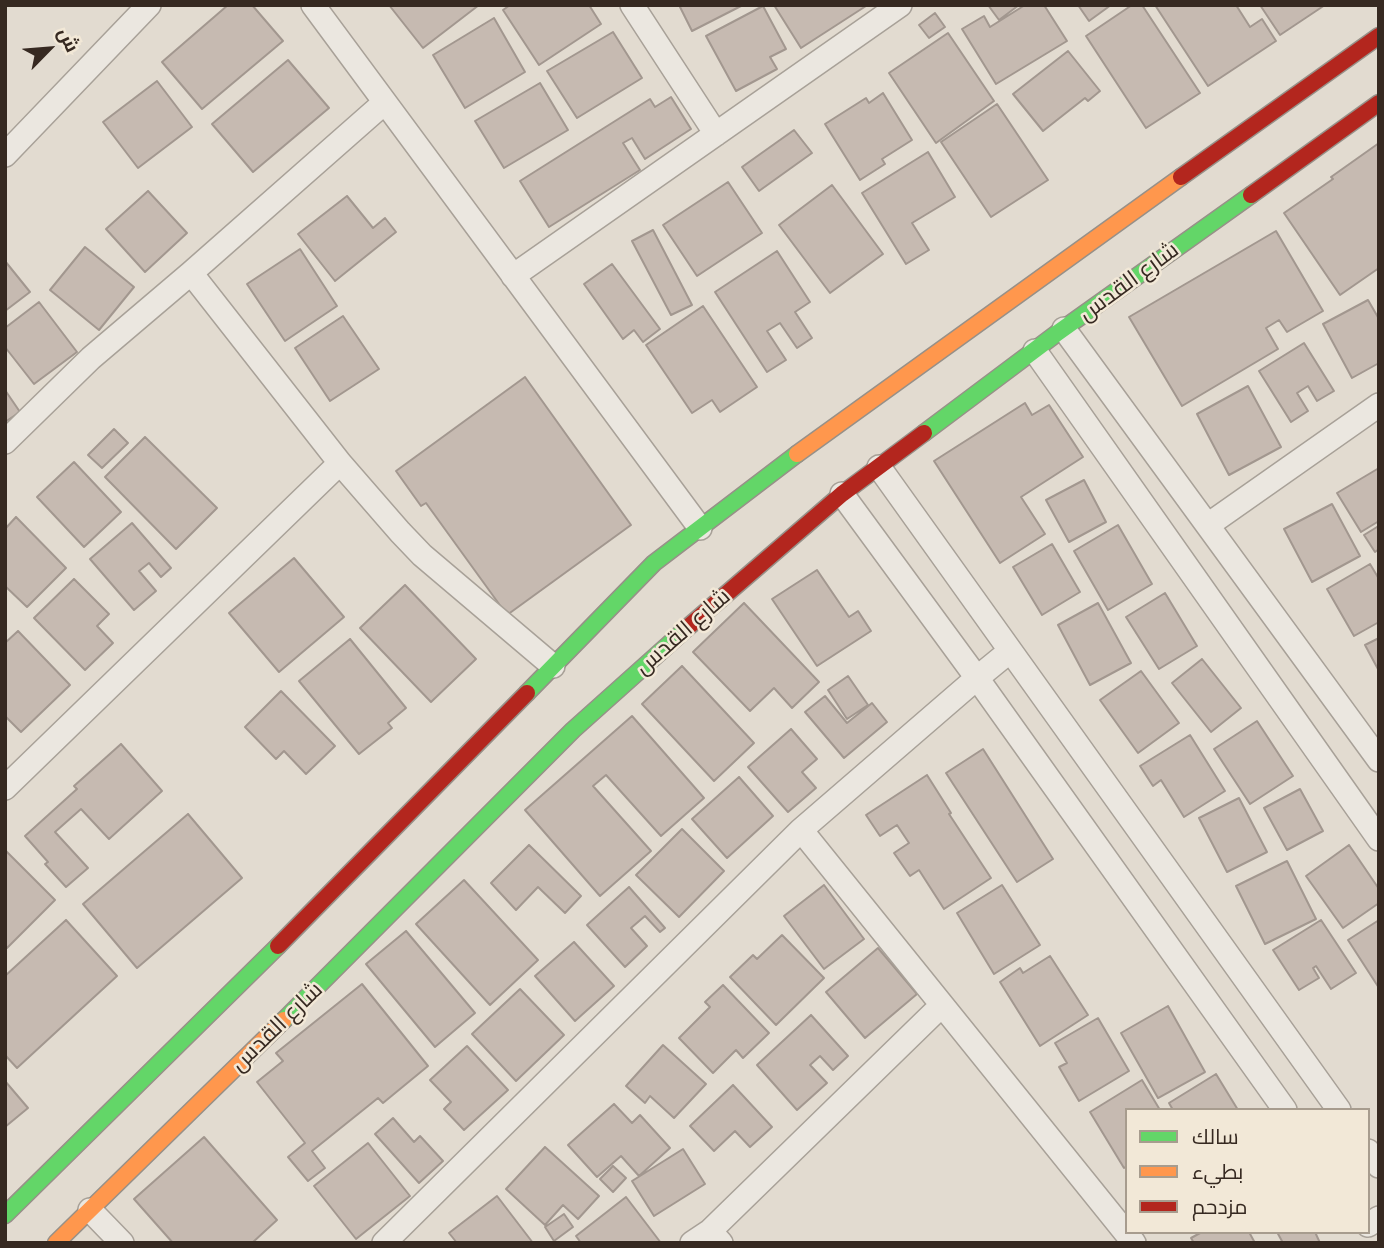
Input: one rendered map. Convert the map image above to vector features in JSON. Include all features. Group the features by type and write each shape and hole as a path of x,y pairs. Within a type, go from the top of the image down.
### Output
{"main road":[{"path":"5,1215 321,903 653,563 792,457 1379,36"},
{"name":"شارع القدس","path":"56,1243 312,993 573,730 842,494 1064,329 1379,103"}],"street":[{"path":"5,155 149,5"},
{"path":"313,5 700,527"},
{"path":"632,5 716,134"},
{"path":"513,276 900,5"},
{"path":"5,442 91,358 384,103"},
{"path":"191,273 340,463 400,532 422,555 553,666"},
{"path":"1064,329 1379,760"},
{"path":"1034,351 1379,839"},
{"path":"1208,525 1379,405"},
{"path":"5,788 340,463"},
{"path":"879,467 1338,1108"},
{"path":"842,494 1284,1108"},
{"path":"392,1240 802,830 1010,651"},
{"path":"802,830 1125,1232"},
{"path":"708,1239 942,1005"},
{"path":"90,1210 122,1243"}],"building":[{"path":"228,5 252,5 283,41 202,109 162,62"},
{"path":"389,5 479,5 423,48"},
{"path":"510,5 589,5 601,24 539,65 503,10"},
{"path":"679,5 743,5 692,31"},
{"path":"774,5 866,5 866,6 801,48"},
{"path":"988,5 1019,5 999,20"},
{"path":"1025,5 1044,5 1067,41 996,84 962,29 984,16 990,27"},
{"path":"1078,5 1111,5 1089,21"},
{"path":"1132,5 1142,5 1200,93 1146,128 1086,36"},
{"path":"1155,5 1236,5 1250,27 1262,19 1276,41 1208,86"},
{"path":"1260,5 1325,5 1280,35"},
{"path":"763,6 786,49 770,57 777,69 736,91 706,36"},
{"path":"935,13 945,27 929,38 919,25"},
{"path":"494,18 525,72 465,108 433,55"},
{"path":"613,32 642,78 577,118 547,71"},
{"path":"948,33 994,101 936,143 889,73"},
{"path":"1068,51 1100,91 1088,101 1085,98 1043,131 1013,94"},
{"path":"288,60 329,108 253,172 212,124"},
{"path":"157,81 192,127 138,168 103,122"},
{"path":"540,83 568,130 504,168 475,121"},
{"path":"883,93 912,140 882,159 885,164 860,180 825,124 866,98 869,103"},
{"path":"671,97 691,129 645,159 632,138 623,143 640,170 549,227 520,181 650,99 655,107"},
{"path":"997,104 1048,180 991,217 941,142"},
{"path":"794,130 812,153 759,191 742,167"},
{"path":"1379,143 1379,268 1340,295 1284,213"},
{"path":"928,152 955,197 912,223 929,250 906,264 862,193"},
{"path":"728,182 762,233 697,276 663,225"},
{"path":"832,185 883,254 830,293 779,225"},
{"path":"148,191 187,233 145,272 106,229"},
{"path":"347,196 373,228 385,218 396,232 335,281 298,234"},
{"path":"653,230 692,305 671,315 632,241"},
{"path":"1276,231 1323,311 1287,332 1279,320 1266,328 1278,349 1182,406 1129,317"},
{"path":"85,247 134,287 99,330 50,290"},
{"path":"300,249 337,306 285,341 247,284"},
{"path":"777,251 810,302 795,312 812,338 797,348 780,323 767,331 786,360 767,372 715,292"},
{"path":"5,261 30,292 5,311"},
{"path":"612,264 660,329 643,342 634,330 623,339 584,284"},
{"path":"1368,300 1379,319 1379,363 1352,378 1323,324"},
{"path":"39,302 77,352 34,384 5,347 5,328"},
{"path":"703,306 757,387 720,412 712,400 692,413 646,345"},
{"path":"343,316 379,369 330,401 295,348"},
{"path":"1304,343 1334,391 1317,401 1308,386 1297,393 1308,411 1291,422 1259,371"},
{"path":"525,377 631,525 507,615 426,503 421,506 396,471"},
{"path":"1248,386 1281,447 1229,475 1197,414"},
{"path":"5,390 20,412 5,422"},
{"path":"1025,403 1032,415 1049,405 1083,457 1021,497 1045,534 1000,563 934,461"},
{"path":"114,429 128,443 102,468 88,455"},
{"path":"145,437 217,508 176,549 105,477"},
{"path":"74,462 121,512 84,547 37,497"},
{"path":"1379,468 1379,521 1361,532 1337,493"},
{"path":"1084,480 1106,522 1069,542 1046,500"},
{"path":"1332,504 1360,556 1312,582 1284,529"},
{"path":"16,517 66,568 27,607 5,586 5,529"},
{"path":"132,523 171,568 161,577 149,563 139,571 156,591 134,610 90,559"},
{"path":"1118,525 1152,584 1108,610 1074,551"},
{"path":"1377,527 1379,549 1375,552 1364,535"},
{"path":"1052,544 1080,592 1042,615 1013,567"},
{"path":"294,558 344,617 279,672 229,613"},
{"path":"1370,564 1379,579 1379,622 1354,636 1327,589"},
{"path":"817,570 849,617 858,611 871,631 817,666 772,599"},
{"path":"74,579 109,614 97,626 113,643 85,670 34,618"},
{"path":"405,585 476,659 431,702 360,628"},
{"path":"1165,593 1197,646 1159,669 1126,617"},
{"path":"744,603 819,682 792,708 774,688 750,711 693,652"},
{"path":"1098,603 1131,663 1090,685 1058,625"},
{"path":"18,631 70,685 21,732 5,716 5,643"},
{"path":"1379,638 1379,671 1365,645"},
{"path":"350,639 406,708 388,723 392,728 359,754 299,681"},
{"path":"1202,659 1241,708 1211,732 1172,683"},
{"path":"682,666 754,743 714,781 642,704"},
{"path":"1141,671 1179,723 1138,753 1100,700"},
{"path":"848,676 868,705 847,719 828,690"},
{"path":"281,691 335,746 306,774 284,751 276,759 245,727"},
{"path":"825,696 847,723 872,703 887,722 844,758 805,712"},
{"path":"632,716 704,798 661,836 606,775 593,786 651,851 600,896 525,810"},
{"path":"1257,721 1293,776 1250,804 1214,749"},
{"path":"791,729 817,759 802,772 816,788 788,812 748,767"},
{"path":"1190,735 1225,791 1184,817 1161,780 1153,786 1140,766"},
{"path":"121,744 162,791 109,839 81,809 55,832 88,868 66,887 25,836 77,789 74,786"},
{"path":"983,749 1053,859 1017,882 946,773"},
{"path":"927,775 991,878 944,909 919,870 910,876 894,853 909,843 897,825 880,836 866,815"},
{"path":"739,777 773,816 727,858 692,819"},
{"path":"1300,789 1323,831 1287,850 1264,808"},
{"path":"1239,798 1267,852 1227,872 1199,818"},
{"path":"188,814 242,878 137,968 83,904"},
{"path":"682,829 724,871 679,917 636,875"},
{"path":"529,845 581,896 565,913 538,887 516,910 491,883"},
{"path":"1349,845 1379,889 1379,903 1343,928 1306,876"},
{"path":"5,850 55,900 7,948 5,945"},
{"path":"1287,861 1316,919 1265,944 1236,886"},
{"path":"464,880 538,960 490,1005 416,924"},
{"path":"824,885 864,939 824,969 784,916"},
{"path":"1002,885 1040,945 994,974 957,913"},
{"path":"629,887 665,928 660,932 645,916 631,928 647,946 625,967 587,925"},
{"path":"66,920 117,976 17,1068 5,1055 5,976"},
{"path":"1321,920 1356,973 1331,989 1316,966 1313,968 1319,978 1299,990 1273,950"},
{"path":"1379,920 1379,988 1348,940"},
{"path":"406,931 475,1013 435,1047 366,964"},
{"path":"782,935 824,978 776,1025 730,977 753,955 757,959"},
{"path":"574,942 614,986 575,1021 535,976"},
{"path":"878,948 917,994 865,1038 826,992"},
{"path":"1050,956 1088,1015 1040,1046 1000,982 1020,968 1023,973"},
{"path":"362,984 428,1066 383,1103 378,1098 312,1151 325,1168 308,1181 288,1157 305,1143 257,1082 283,1061 276,1053"},
{"path":"723,985 769,1033 743,1058 736,1050 713,1073 679,1038 710,1007 705,1002"},
{"path":"520,989 564,1035 516,1081 472,1034"},
{"path":"1168,1006 1205,1072 1158,1098 1121,1033"},
{"path":"811,1015 848,1056 833,1070 820,1056 810,1065 827,1083 797,1110 757,1065"},
{"path":"1098,1018 1129,1071 1079,1101 1059,1067 1067,1063 1055,1043"},
{"path":"663,1045 706,1084 674,1118 650,1096 645,1103 626,1086"},
{"path":"467,1046 508,1090 464,1130 444,1109 451,1102 430,1080"},
{"path":"1216,1074 1237,1108 1172,1108 1169,1103"},
{"path":"1142,1080 1159,1108 1125,1108 1124,1168 1090,1112"},
{"path":"5,1081 28,1108 5,1127"},
{"path":"733,1085 772,1127 750,1147 735,1131 714,1151 690,1126"},
{"path":"614,1104 632,1123 640,1115 670,1148 639,1176 621,1156 597,1177 568,1145"},
{"path":"393,1118 414,1142 420,1136 443,1161 419,1183 375,1134"},
{"path":"204,1137 277,1220 252,1243 173,1243 134,1199"},
{"path":"368,1143 410,1196 356,1239 314,1186"},
{"path":"545,1147 599,1196 578,1219 563,1205 545,1225 506,1189"},
{"path":"683,1149 705,1184 654,1216 632,1181"},
{"path":"613,1166 626,1178 613,1192 600,1179"},
{"path":"497,1196 533,1243 457,1243 449,1233"},
{"path":"626,1197 661,1243 581,1243 576,1236"},
{"path":"564,1214 573,1227 554,1241 545,1227"},
{"path":"1198,1234 1250,1234 1255,1243 1194,1243 1191,1238"},
{"path":"1278,1234 1316,1234 1320,1243 1283,1243"}],"traffic: fast":[{"path":"924,433 1056,334 1251,195"},
{"path":"527,693 654,563 797,454"},
{"path":"284,1020 573,730 687,628"},
{"path":"5,1215 278,946"}],"traffic: slow":[{"path":"797,454 1181,177"},
{"path":"56,1243 284,1020"}],"traffic: jam":[{"path":"1181,177 1379,36"},
{"path":"1251,195 1379,103"},
{"path":"687,628 842,494 924,433"},
{"path":"278,946 527,693"}]}
